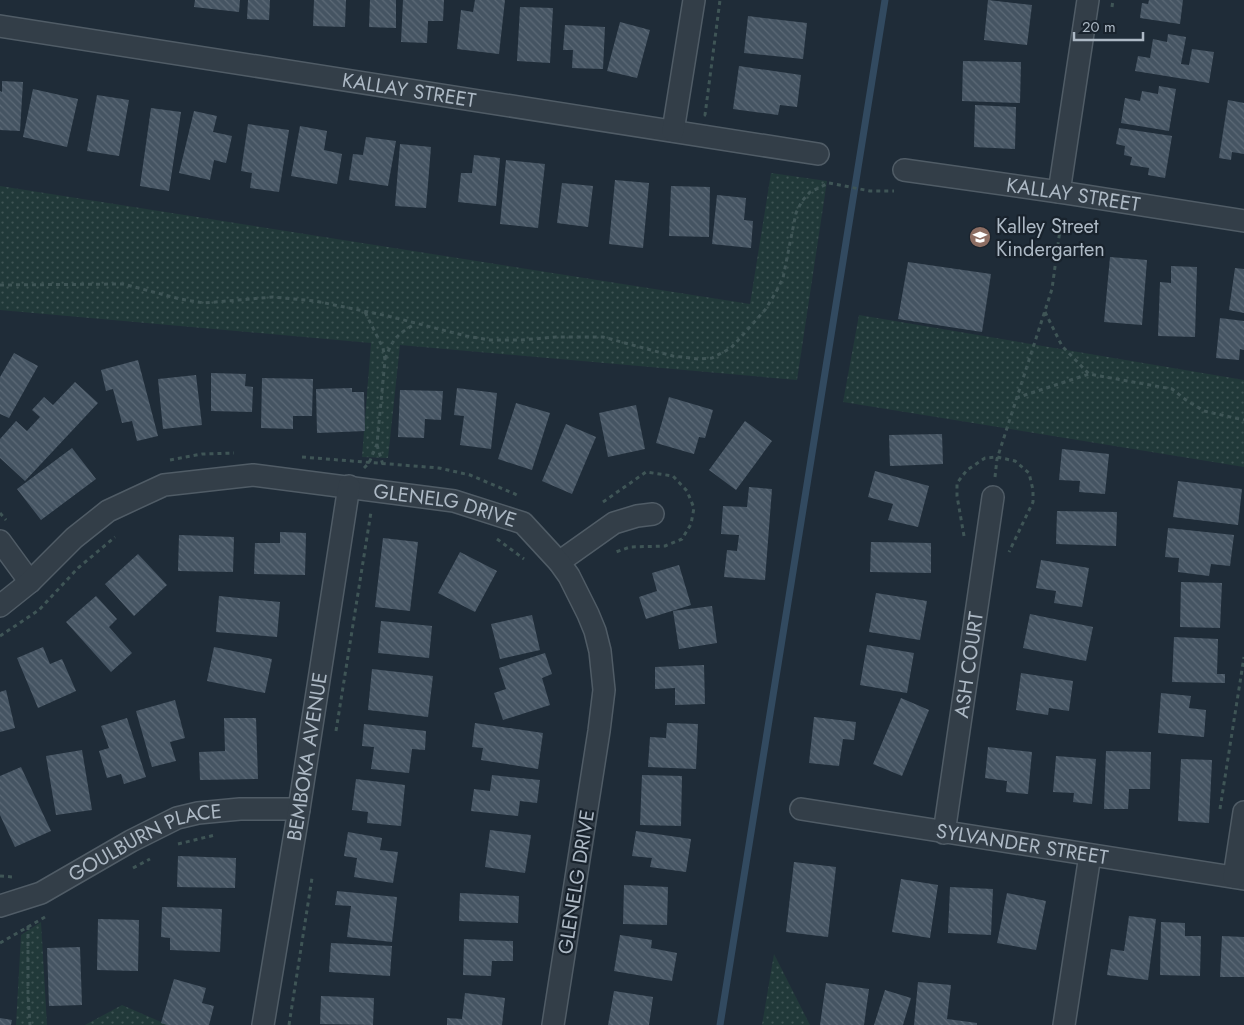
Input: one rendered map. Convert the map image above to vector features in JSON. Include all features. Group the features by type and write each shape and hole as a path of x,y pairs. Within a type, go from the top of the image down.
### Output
{"street":[{"path":"673,131 694,0"},
{"path":"1062,192 1088,0"},
{"name":"KALLAY STREET","path":"0,26 818,154"},
{"name":"KALLAY STREET","path":"904,170 1062,192 1244,221"},
{"name":"GLENELG DRIVE","path":"0,606 30,582 74,538 108,511 164,485 253,475 350,486 454,501 523,524 559,562 578,592 595,631 603,669 604,690 600,731 553,1025"},
{"name":"BEMBOKA AVENUE","path":"263,1025 350,486"},
{"name":"ASH COURT","path":"944,833 993,497"},
{"path":"559,562 614,524 637,516 653,514"},
{"path":"0,541 30,582"},
{"name":"GOULBURN PLACE","path":"0,906 41,893 131,841 177,818 198,813 240,809 299,809"},
{"name":"SYLVANDER STREET","path":"801,809 1239,878"},
{"path":"1239,878 1244,812"},
{"path":"1064,1025 1090,855"}],"path":[{"path":"714,116 705,114 720,0"},
{"path":"0,285 123,284 180,299 204,303 273,297 315,301 490,340 603,337 673,356 698,359 712,358 731,348 765,310 776,292 783,278 796,213 802,201 810,192 829,183 870,191 898,191"},
{"path":"993,497 996,459 1052,289 1062,192"},
{"path":"365,312 383,348 384,360 377,444"},
{"path":"1044,312 1062,346 1089,374"},
{"path":"384,360 390,345 398,334 416,324"},
{"path":"1016,398 1089,374 1172,389 1204,411 1244,420"},
{"path":"164,461 202,454 240,453"},
{"path":"299,457 439,468 470,475 515,494 522,499"},
{"path":"0,636 39,610 78,568 120,532"},
{"path":"489,534 524,559 530,566"},
{"path":"1219,813 1244,657"},
{"path":"174,845 223,833"},
{"path":"131,869 157,855"},
{"path":"0,943 45,916"},
{"path":"28,926 30,1025"}],"green space":[{"path":"771,173 827,181 797,380 400,345 388,458 362,457 371,343 0,310 0,186 750,304"},
{"path":"859,315 1244,380 1244,467 843,402"},
{"path":"41,922 47,1025 16,1025 21,935"},
{"path":"774,954 810,1025 762,1025"},
{"path":"122,1005 168,1025 85,1025"}],"building":[{"path":"195,0 240,0 239,12 194,7"},
{"path":"248,0 270,0 269,20 247,19"},
{"path":"314,0 346,0 345,27 313,26"},
{"path":"370,0 396,0 396,28 369,27"},
{"path":"403,0 444,0 443,21 428,21 427,43 401,42"},
{"path":"475,0 505,0 499,54 457,49 461,10 473,12"},
{"path":"988,0 1032,5 1027,45 984,40"},
{"path":"1149,0 1183,0 1180,24 1140,18 1142,3 1148,4"},
{"path":"520,7 553,8 550,63 517,61"},
{"path":"748,16 807,23 803,59 744,53"},
{"path":"620,22 650,30 637,78 607,71"},
{"path":"565,25 605,27 603,69 572,68 573,50 563,50"},
{"path":"1168,34 1186,37 1181,64 1189,65 1192,49 1214,52 1209,83 1135,71 1138,56 1150,58 1153,39 1167,42"},
{"path":"963,61 1021,62 1020,103 962,101"},
{"path":"739,66 801,75 797,107 780,105 778,115 733,109"},
{"path":"2,81 23,82 20,131 0,130 0,91 2,92"},
{"path":"1159,86 1176,89 1169,131 1121,123 1125,98 1140,101 1142,91 1158,94"},
{"path":"33,89 78,99 67,147 23,137"},
{"path":"97,95 129,100 119,156 87,151"},
{"path":"1228,100 1244,103 1244,154 1232,152 1231,160 1219,158"},
{"path":"975,105 1016,107 1015,149 974,147"},
{"path":"151,108 181,112 169,191 140,186"},
{"path":"194,111 217,116 213,132 232,136 226,163 214,160 210,180 179,173"},
{"path":"248,124 289,130 279,192 250,188 252,173 241,171"},
{"path":"300,126 327,131 324,150 342,154 337,184 291,176"},
{"path":"1119,128 1172,136 1165,178 1148,175 1149,168 1130,165 1132,157 1124,155 1125,146 1116,144"},
{"path":"366,137 396,141 388,186 349,180 353,154 363,155"},
{"path":"400,144 431,147 426,208 395,206"},
{"path":"474,155 500,158 496,206 458,202 461,173 472,173"},
{"path":"506,160 545,164 538,228 500,224"},
{"path":"615,180 649,183 643,248 609,244"},
{"path":"562,183 593,186 588,227 557,223"},
{"path":"671,186 710,187 709,237 669,236"},
{"path":"717,195 746,198 744,220 753,221 751,248 712,244"},
{"path":"1110,257 1147,260 1142,325 1104,322"},
{"path":"908,262 991,274 982,332 898,319"},
{"path":"1171,266 1197,267 1195,337 1158,336 1160,282 1171,283"},
{"path":"1235,268 1244,269 1244,313 1229,310"},
{"path":"1220,318 1244,321 1244,350 1240,349 1239,360 1216,358"},
{"path":"14,353 38,366 9,418 0,414 0,377"},
{"path":"138,360 158,436 137,441 132,421 122,423 113,389 106,391 101,370"},
{"path":"211,373 246,374 245,386 253,387 252,412 211,411"},
{"path":"196,375 202,425 163,429 158,379"},
{"path":"262,378 313,379 312,416 293,416 293,429 261,428"},
{"path":"75,382 98,403 25,481 0,458 0,439 16,421 27,431 40,417 32,410 44,397 53,405"},
{"path":"352,388 352,392 364,392 365,431 317,433 316,389"},
{"path":"457,388 497,393 491,449 460,445 464,416 454,415"},
{"path":"400,390 443,391 441,420 425,419 424,438 398,437"},
{"path":"669,397 713,410 705,438 699,437 694,454 656,443"},
{"path":"516,403 550,413 532,470 498,459"},
{"path":"636,405 645,449 608,457 599,413"},
{"path":"745,421 772,441 736,490 709,470"},
{"path":"566,424 596,437 572,494 542,481"},
{"path":"942,434 943,464 890,466 889,435"},
{"path":"72,448 96,479 41,520 17,489"},
{"path":"1062,449 1109,454 1105,494 1079,492 1080,481 1059,480"},
{"path":"875,471 929,486 918,527 888,520 893,504 868,497"},
{"path":"1178,481 1242,489 1238,525 1173,517"},
{"path":"749,487 772,489 765,580 724,577 727,550 737,551 739,535 721,534 723,506 747,507"},
{"path":"1057,511 1117,512 1116,546 1056,544"},
{"path":"1168,528 1234,535 1230,566 1211,564 1209,576 1178,572 1179,558 1165,557"},
{"path":"280,532 306,533 305,575 254,574 255,543 280,543"},
{"path":"179,535 234,537 233,572 178,571"},
{"path":"383,538 418,542 410,611 375,607"},
{"path":"871,542 931,543 931,573 870,572"},
{"path":"460,552 497,571 475,612 438,593"},
{"path":"138,554 167,585 134,616 105,584"},
{"path":"1041,560 1089,568 1082,607 1054,603 1056,591 1036,588"},
{"path":"679,565 691,605 646,619 639,597 657,591 652,573"},
{"path":"1181,582 1222,583 1220,628 1180,627"},
{"path":"876,593 927,601 920,640 869,632"},
{"path":"96,596 117,619 109,627 132,653 111,672 66,622"},
{"path":"219,596 280,602 277,637 216,632"},
{"path":"712,606 717,643 679,649 673,611"},
{"path":"1030,614 1093,627 1086,661 1023,648"},
{"path":"532,615 540,650 500,659 491,624"},
{"path":"381,621 432,626 429,658 378,653"},
{"path":"1174,637 1218,639 1217,674 1225,674 1225,683 1172,682"},
{"path":"867,645 914,653 907,693 860,685"},
{"path":"43,647 50,664 62,659 76,691 38,708 17,658"},
{"path":"214,647 272,659 265,693 207,681"},
{"path":"545,653 552,674 542,678 550,705 503,720 494,693 506,689 499,668"},
{"path":"704,665 705,704 675,705 675,688 655,689 655,667"},
{"path":"372,669 433,676 428,717 368,710"},
{"path":"1021,673 1073,681 1069,711 1049,708 1048,715 1016,710"},
{"path":"6,690 15,728 0,732 0,692"},
{"path":"1161,693 1191,696 1189,708 1206,710 1204,737 1158,733"},
{"path":"901,698 929,710 902,776 873,764"},
{"path":"175,700 185,738 170,742 176,761 152,767 136,711"},
{"path":"814,717 856,722 854,740 843,739 839,766 809,763"},
{"path":"127,718 146,777 124,784 121,774 107,778 99,751 109,748 101,726"},
{"path":"224,718 256,718 258,779 200,780 199,752 225,751"},
{"path":"475,723 543,733 538,769 481,760 483,748 472,747"},
{"path":"667,723 698,724 696,769 648,767 650,737 666,738"},
{"path":"364,724 426,731 425,750 412,749 409,773 371,769 374,747 362,746"},
{"path":"988,747 1032,752 1028,794 1006,792 1007,781 985,778"},
{"path":"82,750 92,810 56,815 46,756"},
{"path":"1106,751 1151,752 1150,789 1129,789 1128,809 1104,809"},
{"path":"1056,756 1096,759 1092,804 1073,802 1074,793 1053,792"},
{"path":"1181,759 1212,760 1209,823 1178,821"},
{"path":"21,767 51,831 15,847 0,815 0,776"},
{"path":"492,775 540,780 537,803 520,801 518,816 471,811 474,789 490,791"},
{"path":"642,775 682,776 681,826 640,825"},
{"path":"356,779 405,785 401,826 367,823 368,812 352,810"},
{"path":"490,830 531,835 525,873 485,867"},
{"path":"636,831 691,839 686,872 650,867 652,858 632,856"},
{"path":"348,832 382,838 380,850 398,852 393,883 354,877 357,858 344,856"},
{"path":"178,856 236,858 235,888 177,887"},
{"path":"794,862 836,867 828,937 786,932"},
{"path":"901,879 938,885 930,938 892,932"},
{"path":"624,885 668,887 667,925 623,924"},
{"path":"950,887 993,889 991,935 948,933"},
{"path":"337,891 397,897 392,942 347,937 351,906 335,905"},
{"path":"460,893 519,896 518,923 459,921"},
{"path":"1007,893 1046,901 1036,950 997,943"},
{"path":"162,907 222,909 220,952 170,950 170,938 161,937"},
{"path":"1129,916 1156,919 1148,980 1107,975 1111,949 1124,951"},
{"path":"98,919 139,920 138,971 97,970"},
{"path":"1161,922 1185,923 1185,936 1201,936 1200,976 1160,975"},
{"path":"620,935 652,940 651,948 677,953 672,981 614,971"},
{"path":"1222,936 1244,937 1244,977 1220,977"},
{"path":"464,939 513,941 513,961 492,961 491,976 463,975"},
{"path":"331,943 392,946 390,976 329,972"},
{"path":"80,947 82,1005 49,1006 47,948"},
{"path":"174,979 206,988 202,1003 214,1006 209,1025 167,1025 161,1023"},
{"path":"918,982 951,985 947,1019 977,1023 977,1025 914,1025"},
{"path":"826,983 869,989 864,1025 820,1025"},
{"path":"885,990 911,998 903,1025 874,1025"},
{"path":"614,991 653,997 649,1025 608,1025"},
{"path":"465,993 505,998 502,1025 447,1025 447,1018 462,1019"},
{"path":"321,996 374,998 373,1025 320,1024"},
{"path":"0,1018 12,1020 11,1025 0,1025"}],"waterway":[{"path":"720,1025 885,0"}],"place":[{"name":"Kalley Street Kindergarten","path":"980,237"}]}
